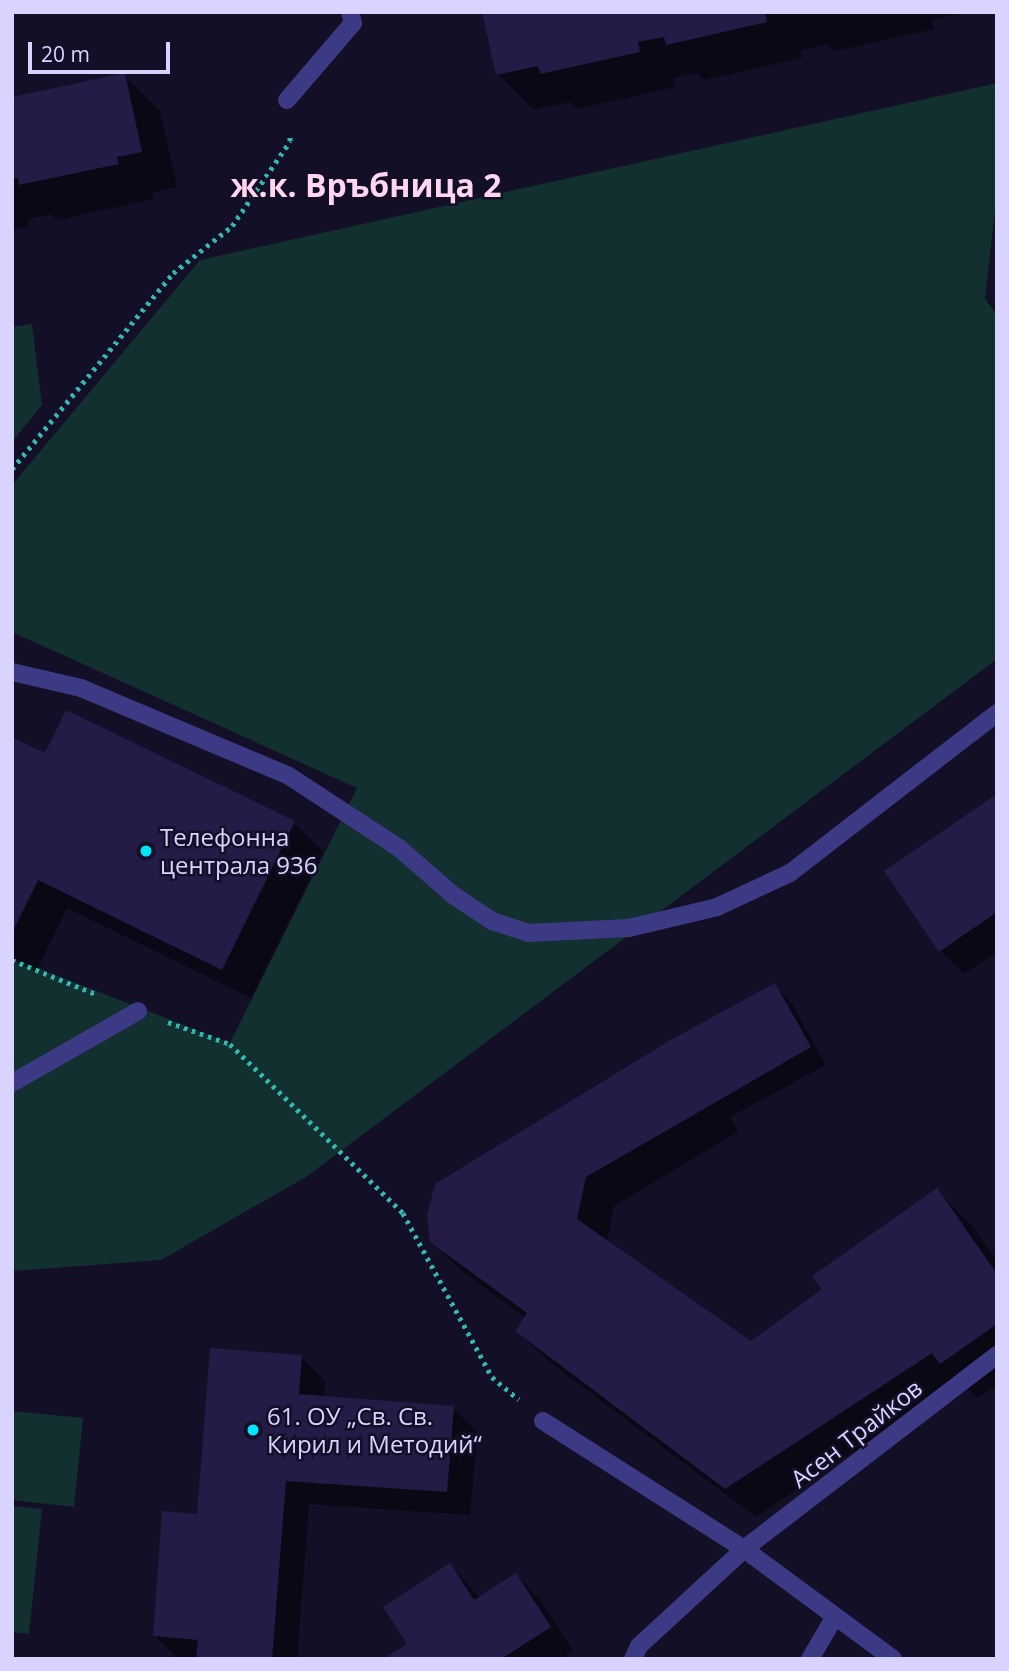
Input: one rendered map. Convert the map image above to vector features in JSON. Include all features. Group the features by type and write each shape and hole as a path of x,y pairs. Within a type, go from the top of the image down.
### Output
{"street":[{"path":"287,100 353,23 350,12"},
{"path":"12,672 80,688 289,776 399,848 453,895 492,921 528,933 629,928 717,907 754,890 790,873 997,713"},
{"path":"12,1083 138,1011"},
{"name":"Асен Трайков","path":"633,1659 639,1646 744,1549 997,1355"},
{"path":"543,1421 744,1549 893,1659"},
{"path":"810,1659 834,1618"}],"path":[{"path":"12,470 173,274 232,226 290,141 287,100"},
{"path":"12,960 138,1011 230,1044 403,1213 492,1377 543,1421"}],"green space":[{"path":"997,83 997,193 985,299 997,315 997,659 306,1177 161,1260 12,1271 12,958 230,1043 357,788 12,632 12,485 200,260"},
{"path":"32,324 42,405 12,442 12,327"},
{"path":"12,1411 83,1418 74,1507 12,1500"},
{"path":"12,1506 42,1509 29,1634 12,1632"}],"building":[{"path":"482,12 765,12 767,22 666,45 664,37 638,42 640,52 540,74 538,66 496,75"},
{"path":"125,73 142,152 117,157 119,164 19,185 18,178 12,179 12,97"},
{"name":"Телефонна централа 936","path":"66,710 295,821 222,970 38,880 12,933 12,737 45,753"},
{"path":"997,794 997,912 939,952 884,871"},
{"path":"775,983 811,1047 586,1177 577,1219 751,1341 822,1289 812,1276 937,1188 997,1274 997,1324 940,1364 932,1353 725,1489 515,1331 527,1313 430,1242 427,1215 435,1184 674,1038"},
{"path":"210,1348 302,1355 299,1394 454,1406 447,1492 286,1481 272,1659 196,1659 198,1640 153,1636 162,1511 197,1514"},
{"path":"450,1563 474,1600 516,1573 551,1627 501,1659 383,1659 407,1644 383,1607"}],"place":[{"name":"Телефонна централа 936","path":"146,851"},
{"name":"61. ОУ „Св. Св. Кирил и Методий“","path":"253,1430"}],"district":[{"name":"ж.к. Връбница 2","path":"366,185"}]}
